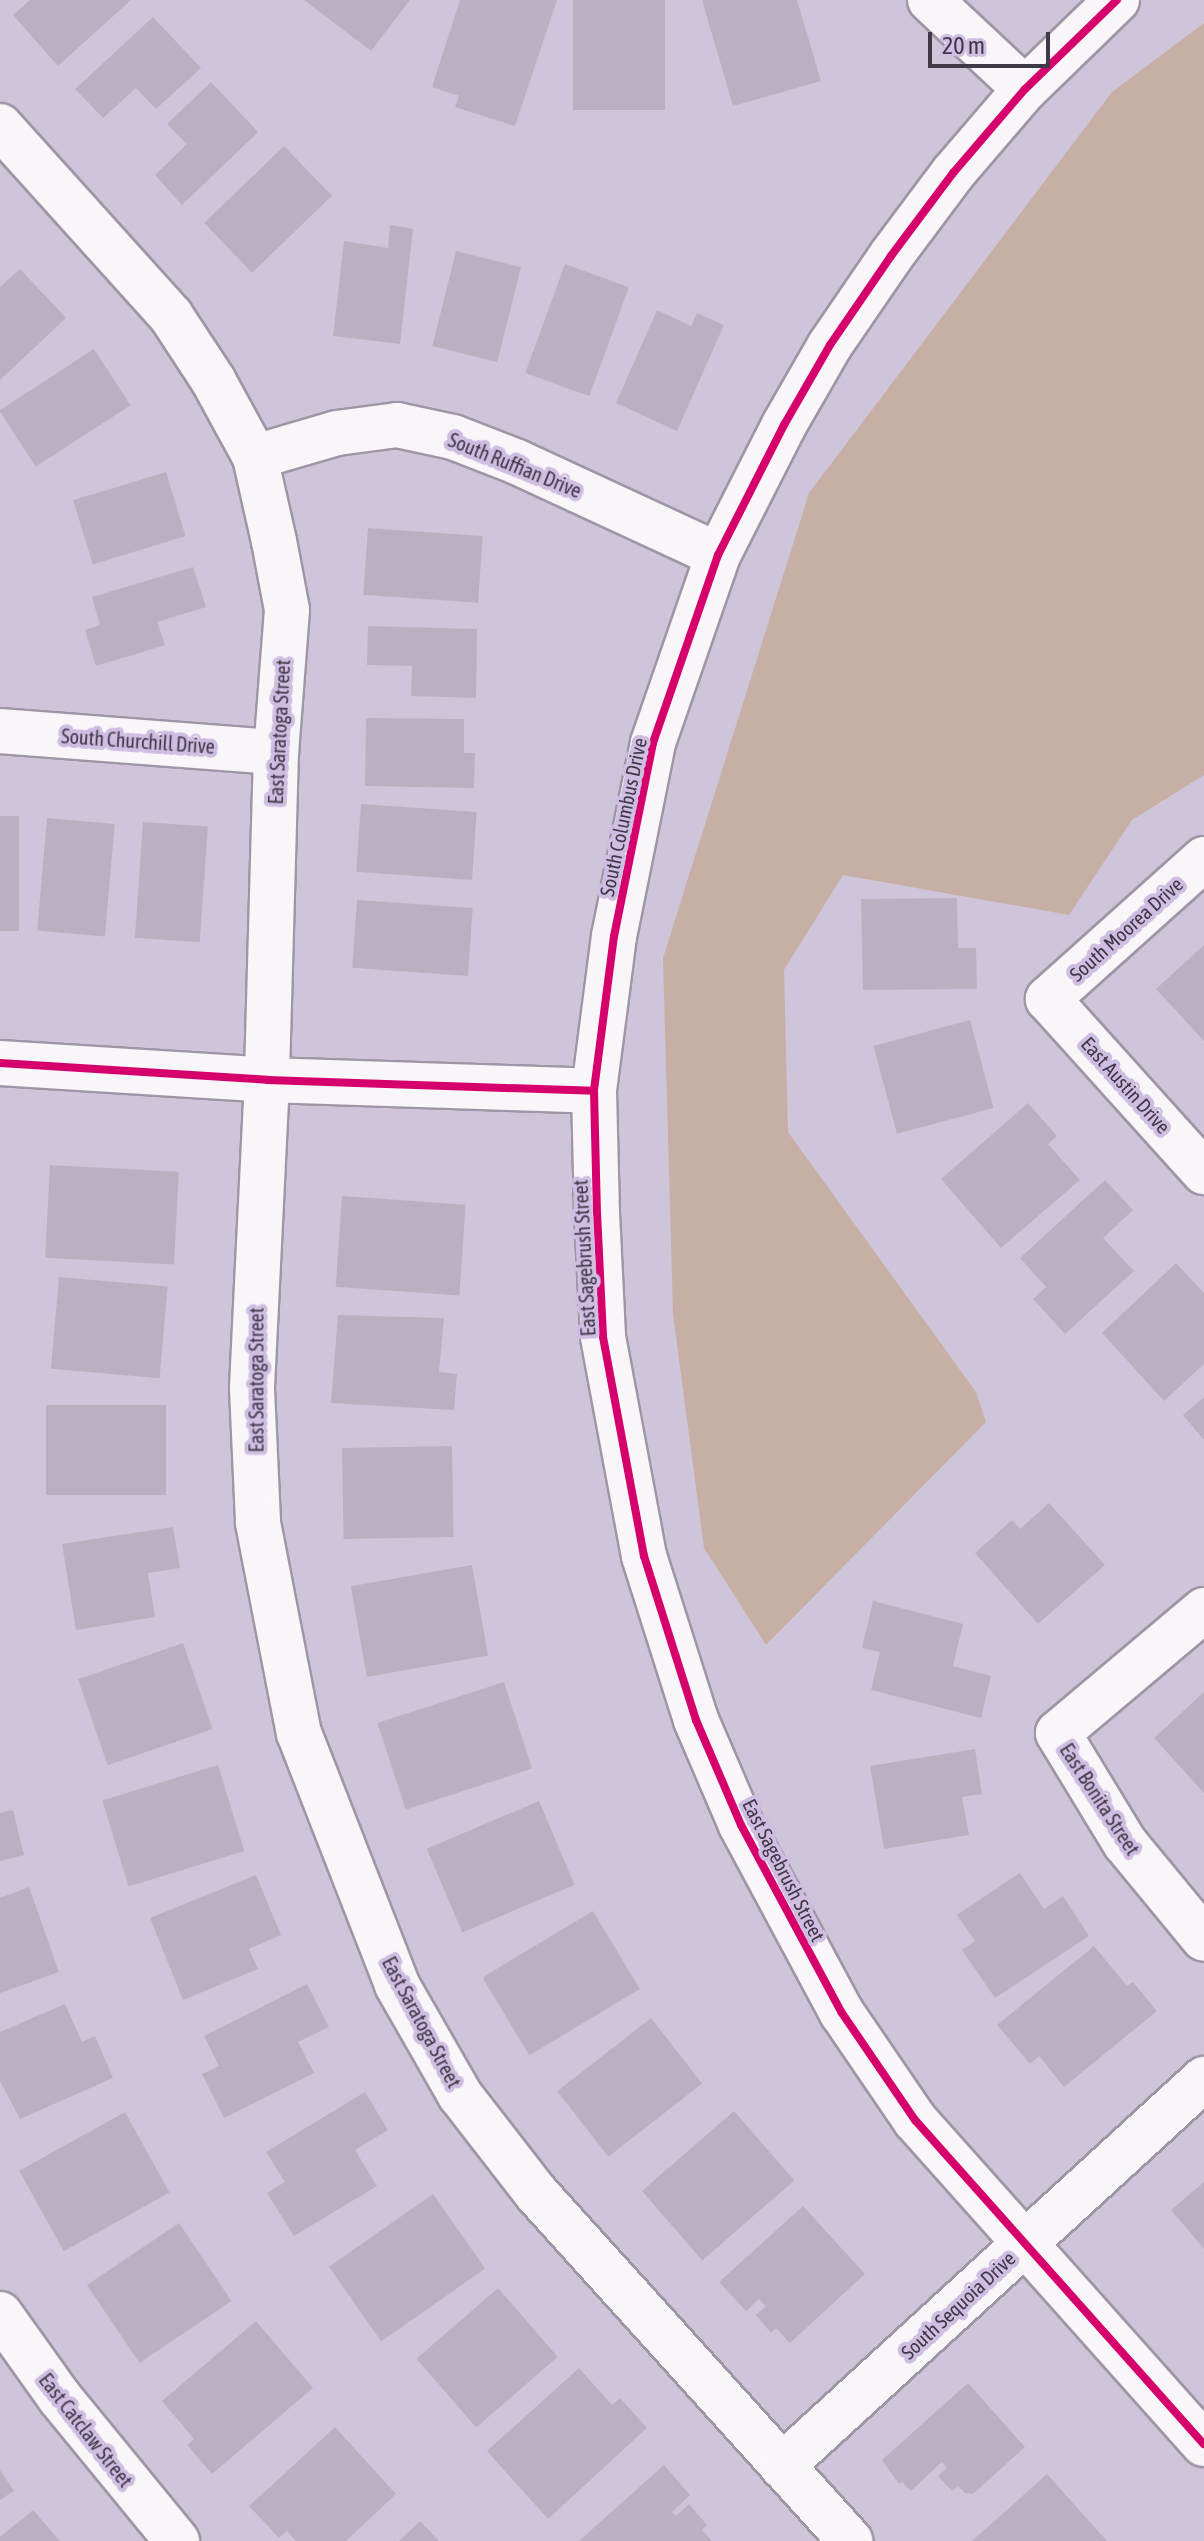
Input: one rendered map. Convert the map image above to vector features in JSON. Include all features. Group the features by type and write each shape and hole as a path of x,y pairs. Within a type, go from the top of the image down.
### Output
{"street":[{"path":"930,0 1025,89"},
{"name":"South Columbus Drive","path":"594,1091 614,936 653,743 718,555 784,425 830,345 953,173 1025,89 1117,0"},
{"name":"East Saratoga Street","path":"0,126 171,316 213,380 255,457 287,610 276,752 267,1080 252,1389 258,1523 299,1733 397,1985 460,2095 536,2193 850,2541"},
{"name":"South Ruffian Drive","path":"255,457 337,433 397,425 439,434 517,462 718,555"},
{"name":"South Churchill Drive","path":"0,731 276,752"},
{"name":"South Moorea Drive","path":"1048,999 1204,859"},
{"name":"East Austin Drive","path":"1048,999 1204,1172"},
{"path":"0,1063 267,1080 594,1091"},
{"name":"East Sagebrush Street","path":"594,1091 597,1213 606,1352 644,1556 696,1720 741,1825 842,2013 915,2120 1204,2444"},
{"name":"East Bonita Street","path":"1204,1610 1058,1733 1125,1843 1204,1939"},
{"name":"South Sequoia Drive","path":"782,2466 1204,2079"},
{"name":"East Catclaw Street","path":"0,2314 79,2423 177,2541"}],"shaded area":[{"path":"1204,23 1204,775 1132,820 1069,915 843,875 784,970 788,1132 976,1392 986,1422 766,1645 704,1548 673,1314 663,958 809,493 1112,92"}],"building":[{"path":"30,0 131,0 58,66 13,15"},
{"path":"304,0 410,0 371,51"},
{"path":"460,0 557,0 515,126 455,107 459,96 432,87"},
{"path":"573,0 665,0 665,110 573,110"},
{"path":"702,0 797,0 821,81 733,106"},
{"path":"153,17 201,68 156,109 136,88 103,118 75,89"},
{"path":"211,82 258,132 182,205 155,175 187,144 167,124"},
{"path":"284,146 332,196 252,273 204,223"},
{"path":"390,225 413,229 400,344 333,336 344,241 388,248"},
{"path":"456,251 521,267 497,362 432,346"},
{"path":"565,264 629,287 589,396 525,373"},
{"path":"20,269 66,318 0,380 0,287"},
{"path":"657,310 691,326 697,313 724,325 677,431 616,403"},
{"path":"94,349 130,405 36,467 0,410"},
{"path":"166,472 186,536 93,564 73,500"},
{"path":"368,528 483,536 478,603 363,595"},
{"path":"193,567 206,607 157,622 165,645 96,666 85,630 100,625 92,597"},
{"path":"368,626 477,629 476,698 411,696 412,666 367,665"},
{"path":"366,718 464,719 464,753 475,753 474,788 365,786"},
{"path":"361,804 477,812 472,880 356,872"},
{"path":"0,816 19,816 19,931 0,931"},
{"path":"47,818 115,824 105,936 37,931"},
{"path":"143,822 208,827 200,942 135,938"},
{"path":"957,898 958,948 976,948 977,989 863,990 861,899"},
{"path":"357,900 473,908 468,976 352,968"},
{"path":"1204,945 1204,1041 1156,989"},
{"path":"970,1020 994,1108 897,1134 873,1046"},
{"path":"1028,1103 1057,1136 1048,1144 1080,1180 1001,1248 941,1179"},
{"path":"50,1165 179,1172 174,1265 45,1258"},
{"path":"1105,1180 1133,1210 1103,1238 1134,1271 1065,1334 1033,1299 1046,1287 1020,1258"},
{"path":"342,1196 466,1205 459,1295 336,1287"},
{"path":"1176,1263 1204,1293 1204,1364 1164,1401 1102,1333"},
{"path":"59,1277 168,1286 160,1378 51,1369"},
{"path":"338,1315 444,1318 439,1372 457,1374 454,1410 331,1403"},
{"path":"1204,1397 1204,1440 1183,1415"},
{"path":"46,1405 166,1405 166,1495 46,1495"},
{"path":"452,1446 454,1537 344,1539 342,1448"},
{"path":"1049,1503 1105,1565 1038,1624 975,1553 1012,1520 1020,1529"},
{"path":"173,1527 180,1568 148,1573 155,1617 76,1630 62,1544"},
{"path":"472,1565 488,1656 367,1677 351,1586"},
{"path":"873,1601 963,1624 953,1666 991,1676 981,1718 871,1690 880,1652 862,1648"},
{"path":"183,1643 213,1729 108,1765 78,1679"},
{"path":"504,1682 532,1769 406,1810 378,1723"},
{"path":"1204,1692 1204,1793 1154,1738"},
{"path":"975,1749 982,1794 962,1797 969,1835 884,1849 870,1766"},
{"path":"218,1765 244,1851 129,1886 102,1800"},
{"path":"539,1801 575,1885 462,1932 427,1849"},
{"path":"13,1810 24,1855 0,1861 0,1813"},
{"path":"1020,1873 1044,1909 1063,1896 1089,1936 995,1998 962,1950 975,1941 957,1915"},
{"path":"256,1875 281,1935 249,1949 258,1969 183,2000 150,1918"},
{"path":"29,1887 59,1972 0,1993 0,1898"},
{"path":"593,1911 640,1989 529,2055 482,1977"},
{"path":"1094,1946 1127,1986 1133,1982 1157,2011 1064,2087 1039,2056 1030,2064 997,2025"},
{"path":"307,1984 329,2027 298,2042 314,2073 224,2118 202,2074 219,2066 204,2036"},
{"path":"65,2004 82,2042 95,2036 113,2078 20,2119 0,2081 0,2032"},
{"path":"651,2018 702,2083 608,2157 557,2091"},
{"path":"365,2092 388,2130 355,2150 377,2186 294,2236 267,2193 285,2182 266,2152"},
{"path":"734,2111 794,2180 702,2260 642,2191"},
{"path":"125,2112 170,2192 64,2251 19,2171"},
{"path":"1204,2182 1204,2249 1171,2210"},
{"path":"433,2194 485,2269 381,2341 329,2267"},
{"path":"803,2206 865,2274 790,2343 776,2328 771,2333 756,2315 766,2306 759,2299 746,2311 719,2282"},
{"path":"179,2223 232,2301 140,2363 87,2285"},
{"path":"498,2288 558,2357 476,2428 416,2359"},
{"path":"256,2321 313,2388 212,2474 187,2445 194,2439 162,2401"},
{"path":"579,2368 612,2405 620,2398 647,2428 548,2519 487,2451"},
{"path":"968,2383 1025,2447 973,2494 965,2493 958,2486 952,2491 938,2476 947,2468 942,2462 911,2491 902,2482 899,2484 882,2460"},
{"path":"335,2427 396,2494 346,2541 296,2541 287,2531 279,2538 249,2506"},
{"path":"664,2465 690,2495 672,2512 676,2516 689,2504 707,2525 702,2530 712,2541 579,2541"},
{"path":"0,2470 14,2491 0,2500"},
{"path":"1047,2474 1107,2541 972,2541"},
{"path":"33,2510 60,2541 0,2541 0,2537"},
{"path":"420,2521 439,2541 399,2541"}],"cycle path":[{"path":"1117,0 1025,89 953,173 891,256 830,345 784,425 718,555 653,743 614,936 594,1091 597,1213 603,1337 644,1556 696,1720 741,1825 842,2013 915,2120 1204,2444"},
{"path":"0,1063 267,1080 594,1091"}]}
